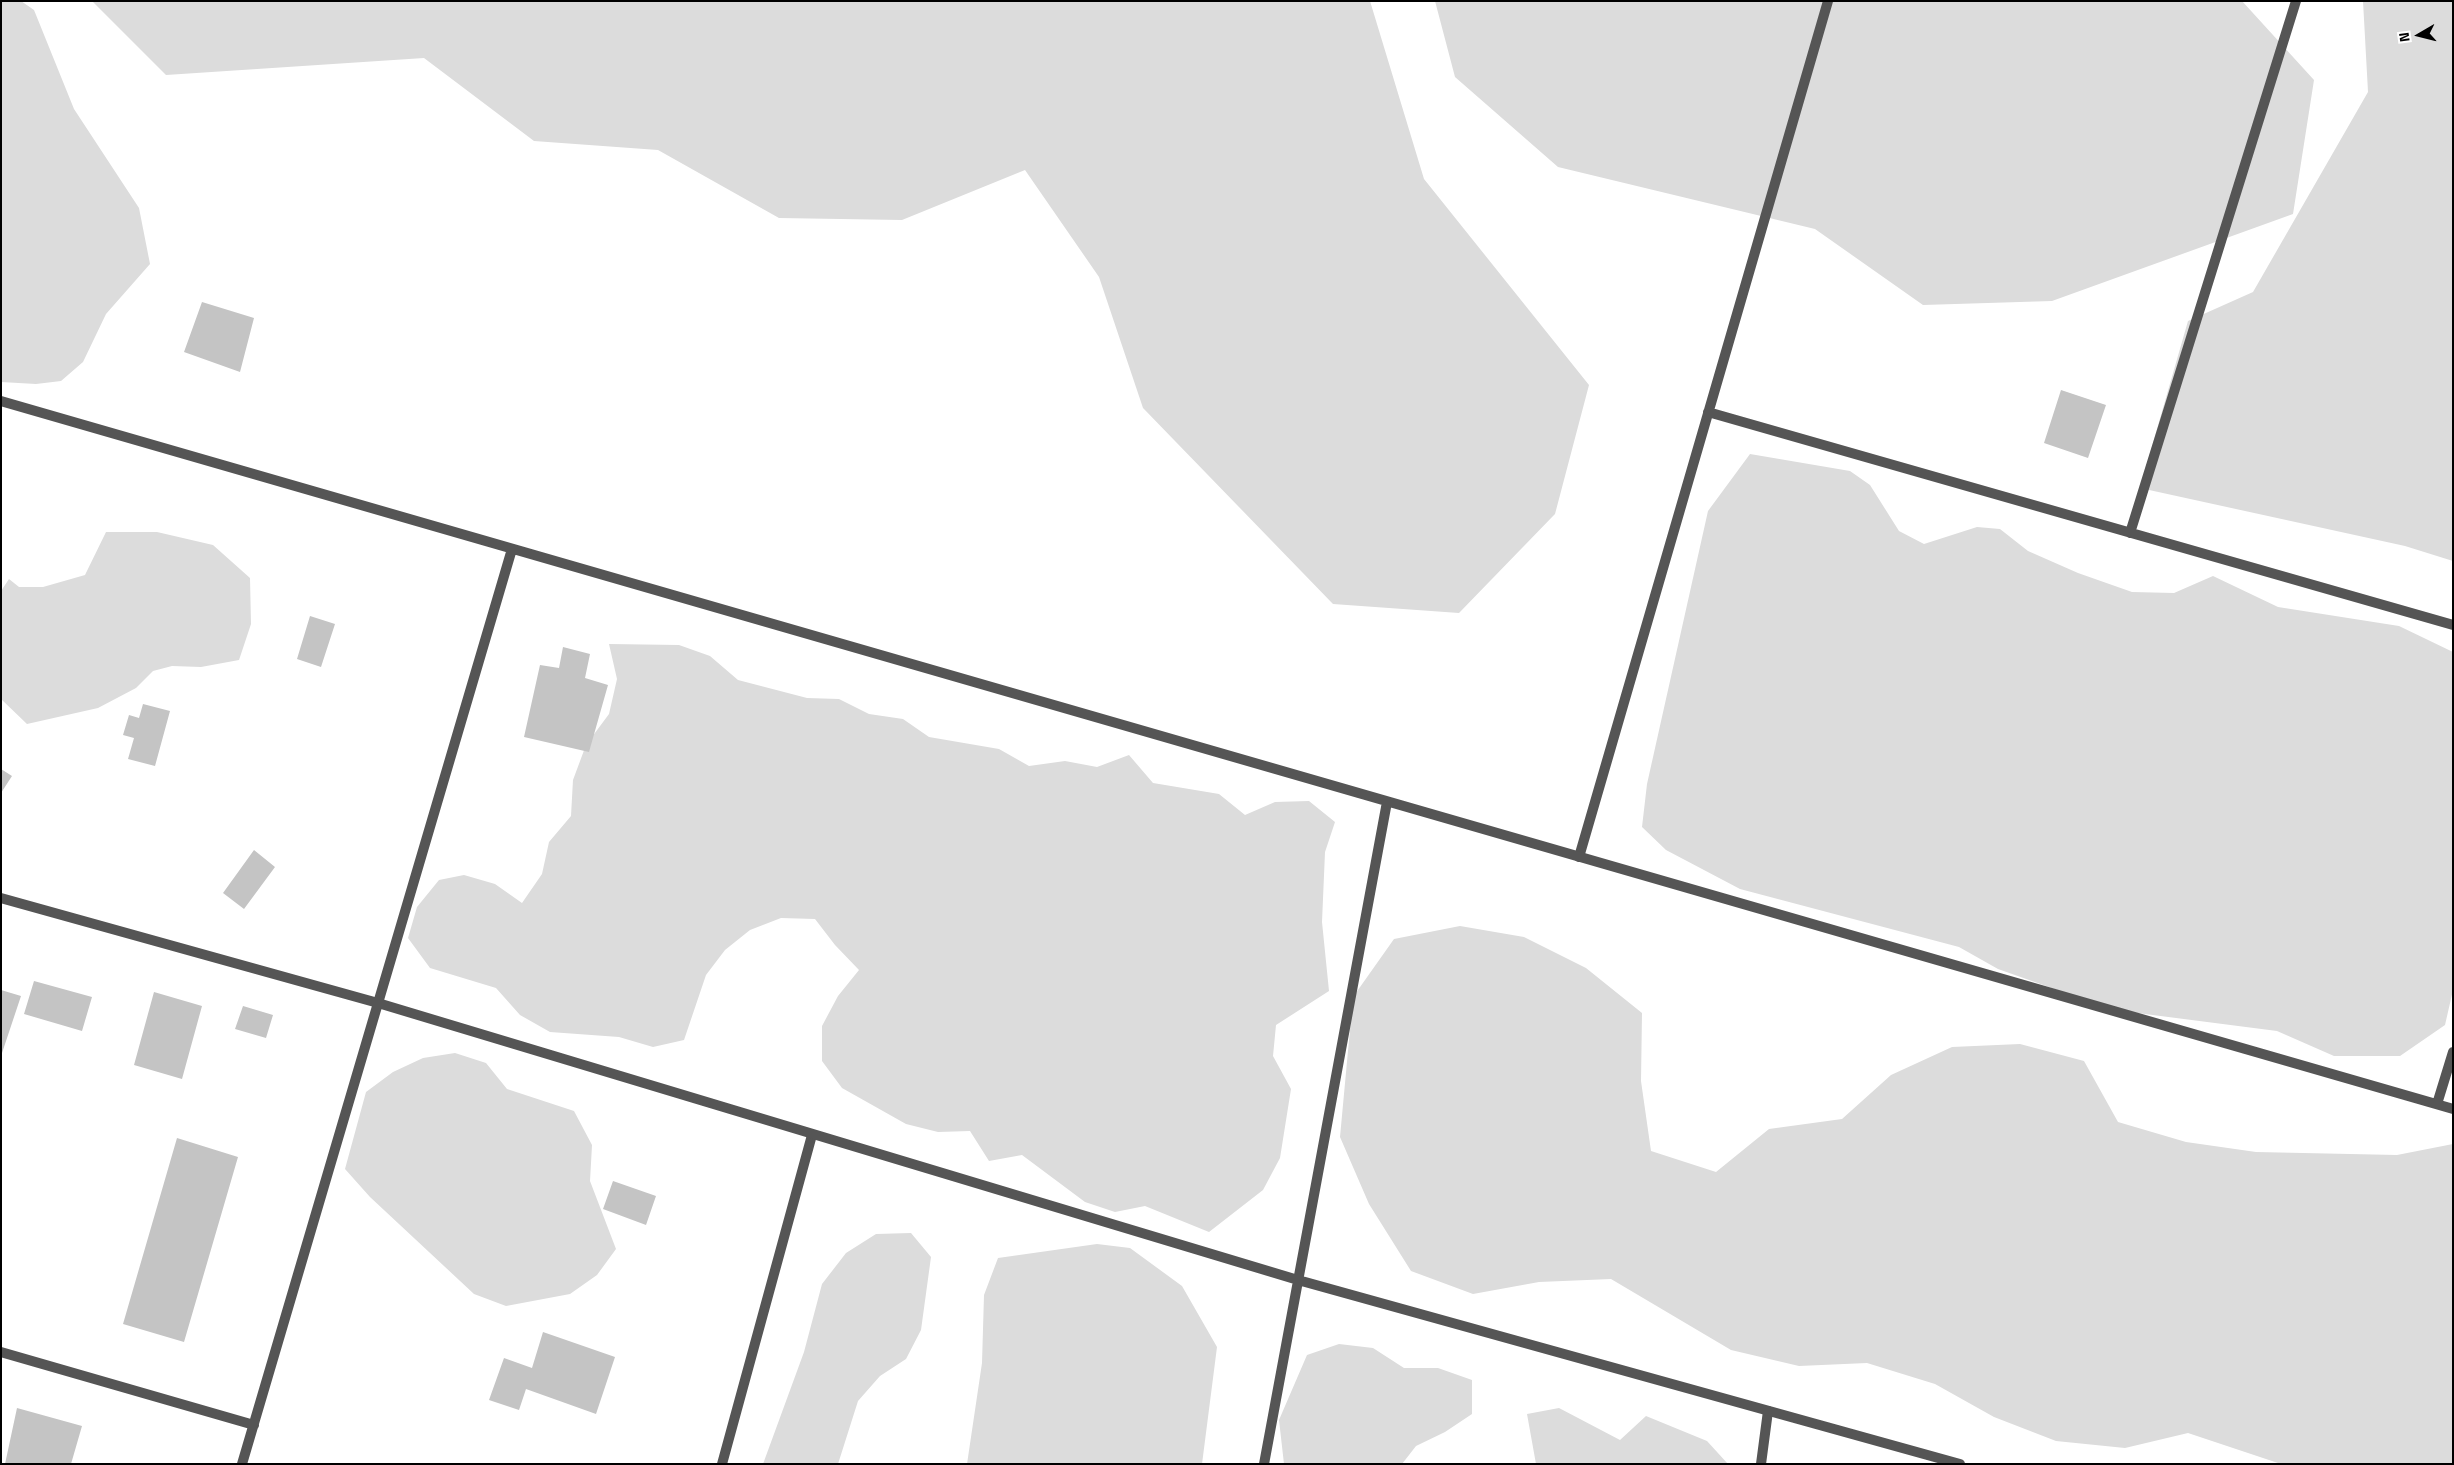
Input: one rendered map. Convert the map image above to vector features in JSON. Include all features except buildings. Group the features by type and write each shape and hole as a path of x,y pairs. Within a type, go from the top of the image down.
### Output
{"street":[{"path":"1579,857 1828,1"},
{"path":"2130,533 2296,1"},
{"path":"1,401 2453,1109"},
{"path":"1708,412 2453,626"},
{"path":"242,1464 512,549"},
{"path":"1264,1464 1387,802"},
{"path":"1,898 378,1003 1298,1280 1960,1464"},
{"path":"2437,1104 2453,1052"},
{"path":"722,1464 812,1135"},
{"path":"1,1352 254,1425"},
{"path":"1761,1464 1768,1411"}],"shaded area":[{"path":"1,1 21,1 34,10 74,109 139,208 150,264 106,314 83,362 61,381 36,384 1,382"},
{"path":"92,1 1370,1 1424,179 1589,385 1555,514 1459,613 1333,604 1143,408 1099,277 1025,170 902,220 779,218 658,150 534,141 424,58 166,75"},
{"path":"1435,1 2242,1 2314,80 2293,214 2052,301 1923,305 1815,229 1558,167 1455,77"},
{"path":"2363,1 2453,1 2453,561 2405,546 2140,488 2188,321 2253,292 2368,92"},
{"path":"1750,454 1850,471 1870,485 1899,531 1924,544 1977,527 2000,529 2028,551 2078,573 2132,592 2174,593 2213,576 2278,607 2399,626 2453,652 2453,990 2445,1025 2400,1056 2334,1056 2277,1031 2114,1010 1998,969 1959,947 1740,889 1666,850 1642,827 1647,784 1708,511"},
{"path":"106,532 157,532 213,545 250,578 251,624 239,660 201,667 172,666 153,671 136,688 98,708 27,724 1,699 1,591 9,579 19,587 43,587 85,575"},
{"path":"609,644 679,645 710,656 738,680 807,698 839,699 869,714 903,719 929,737 999,749 1029,766 1065,761 1097,767 1129,755 1153,783 1219,794 1245,815 1275,802 1309,801 1335,822 1325,852 1322,922 1329,991 1276,1025 1273,1056 1291,1089 1280,1158 1263,1190 1209,1232 1145,1206 1115,1212 1085,1202 1022,1155 989,1161 970,1131 938,1132 906,1124 842,1088 822,1061 822,1026 838,996 859,970 835,945 815,919 781,918 750,930 725,950 706,975 684,1040 653,1047 619,1037 550,1032 520,1015 496,988 430,968 408,938 417,907 439,880 464,875 495,884 522,903 542,874 549,842 571,816 573,780 586,745 609,714 617,679"},
{"path":"1460,926 1524,937 1586,968 1642,1013 1641,1081 1651,1151 1716,1172 1769,1129 1842,1119 1891,1075 1952,1047 2020,1044 2084,1061 2118,1122 2186,1142 2256,1152 2397,1155 2453,1144 2453,1464 2281,1464 2188,1433 2125,1448 2056,1441 1994,1417 1935,1384 1867,1363 1799,1366 1731,1350 1611,1279 1539,1282 1473,1294 1411,1271 1369,1204 1340,1137 1353,997 1394,939"},
{"path":"455,1053 486,1063 507,1089 574,1111 592,1145 590,1181 616,1249 597,1275 570,1294 506,1306 474,1294 370,1197 345,1169 366,1092 393,1072 423,1058"},
{"path":"911,1233 931,1257 921,1330 906,1359 880,1376 858,1401 838,1464 763,1464 804,1352 822,1284 846,1253 876,1234"},
{"path":"1097,1244 1130,1248 1182,1286 1217,1347 1202,1464 967,1464 982,1363 984,1295 998,1258"},
{"path":"1339,1344 1373,1348 1404,1368 1438,1368 1472,1380 1472,1414 1445,1432 1416,1446 1402,1464 1284,1464 1279,1420 1307,1355"},
{"path":"1559,1408 1620,1440 1646,1416 1707,1441 1728,1464 1536,1464 1527,1414"}]}
